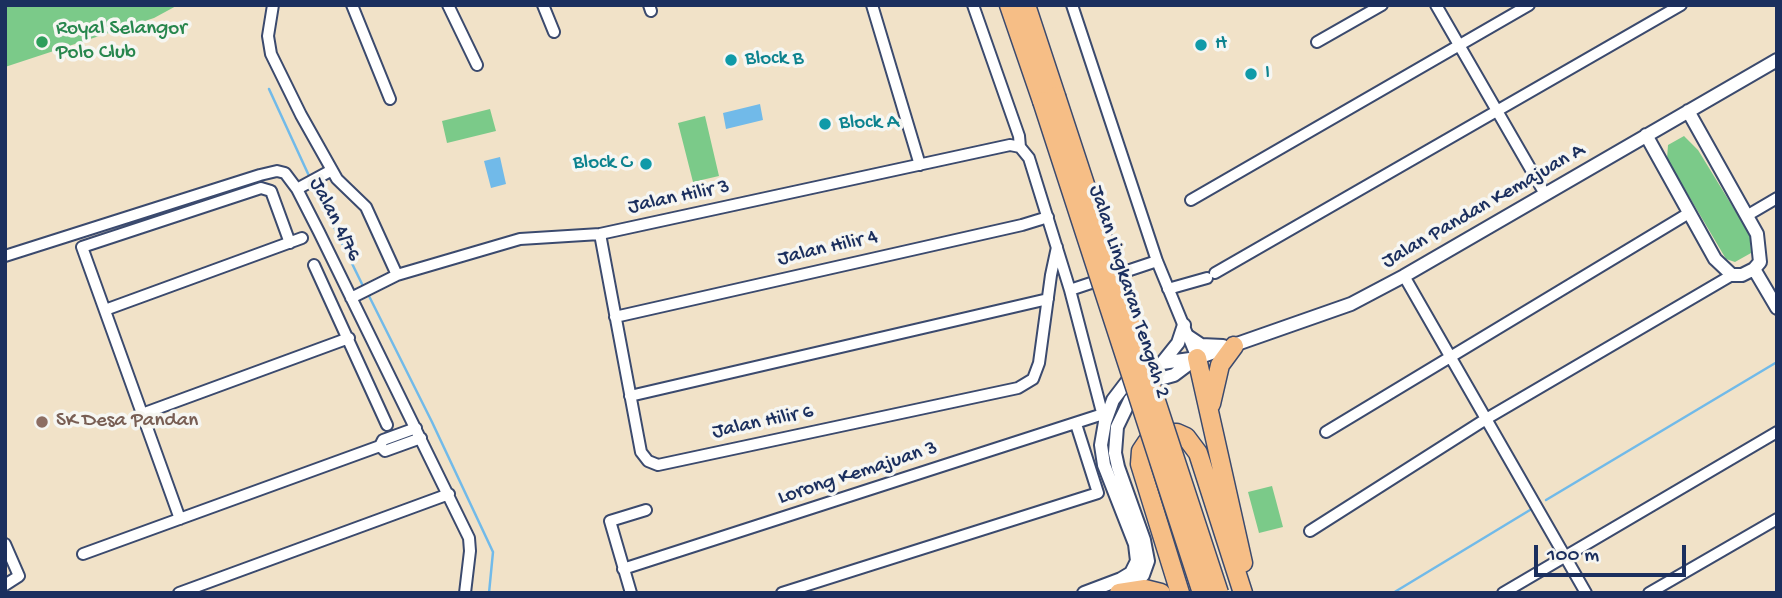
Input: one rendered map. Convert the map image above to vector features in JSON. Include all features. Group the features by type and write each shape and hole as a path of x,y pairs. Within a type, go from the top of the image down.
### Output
{"highway":[{"name":"Jalan Lingkaran Tengah 2","path":"1009,5 1049,99 1219,593"},
{"name":"Jalan Lingkaran Tengah 2","path":"1026,5 1049,99 1202,593"},
{"path":"1209,410 1220,365 1234,346"},
{"path":"1197,358 1237,531 1246,593"},
{"path":"1180,593 1140,464 1147,442 1164,432 1177,432 1186,437 1198,453 1246,593"},
{"path":"1118,593 1145,589 1161,593"}],"street":[{"path":"273,5 268,36 271,54 327,173 366,206 397,275"},
{"path":"352,5 390,99"},
{"path":"448,5 477,65"},
{"path":"543,5 554,32"},
{"path":"872,5 920,165"},
{"path":"973,5 1019,136 1020,147 1029,158 1070,290 1104,418 1101,445 1104,464 1135,544 1137,561 1131,573 1084,593"},
{"path":"1072,5 1157,261 1197,358"},
{"path":"1317,42 1382,5"},
{"path":"1436,5 1545,194"},
{"path":"1191,200 1530,5"},
{"path":"1168,289 1211,275 1681,5"},
{"name":"Jalan Pandan Kemajuan A","path":"1104,418 1123,384 1138,373 1162,363 1197,358 1351,304 1777,60"},
{"path":"1310,531 1486,419 1732,275 1742,275 1754,269 1760,262 1761,251 1757,234 1688,111"},
{"path":"1646,135 1715,259 1732,275"},
{"name":"Jalan Hilir 3","path":"356,296 397,275 520,239 600,234 1010,145 1020,147"},
{"name":"Jalan 4/76","path":"5,256 277,171 290,177 356,296 468,538 470,551 465,593"},
{"path":"297,188 327,173"},
{"path":"180,519 82,247 261,188 271,191 290,243"},
{"path":"1748,215 1777,198"},
{"path":"1326,432 1689,213"},
{"name":"Jalan Hilir 4","path":"615,317 1048,217"},
{"name":"Jalan Hilir 6","path":"600,234 641,452 648,461 658,465 1018,388 1033,379 1039,363 1057,247"},
{"path":"105,310 302,239"},
{"path":"1070,290 1157,261"},
{"path":"314,265 387,425"},
{"path":"1754,269 1777,308"},
{"path":"1404,276 1586,593"},
{"path":"630,396 1048,299"},
{"path":"1186,331 1201,345 1234,346"},
{"path":"1162,363 1186,331"},
{"path":"142,414 349,338"},
{"name":"Jalan Pandan Kemajuan A","path":"1118,593 1133,585 1143,575 1148,561 1144,540 1118,467 1115,453 1117,427 1129,400 1139,391 1156,380 1174,374 1197,358"},
{"name":"Lorong Kemajuan 3","path":"624,569 1076,424 1104,418"},
{"path":"782,593 1098,493 1076,424"},
{"path":"1503,593 1777,432"},
{"path":"83,554 380,446 385,451 419,433"},
{"path":"179,593 449,494"},
{"path":"631,593 610,521 646,510"},
{"path":"1649,593 1777,519"},
{"path":"5,544 19,576 5,585"}],"green space":[{"name":"Royal Selangor Polo Club","path":"5,5 178,5 154,18 5,67"},
{"path":"490,109 496,131 447,143 442,121"},
{"path":"705,116 719,176 693,182 678,123"},
{"path":"1684,136 1698,150 1750,235 1751,253 1735,262 1726,259 1667,159 1668,145"},
{"path":"1272,486 1283,527 1259,533 1248,492"}],"water":[{"path":"760,104 763,120 726,129 723,113"},
{"path":"500,157 506,184 491,188 484,161"}],"waterway":[{"path":"269,89 310,178"},
{"path":"313,184 364,288"},
{"path":"368,294 493,552 489,593"},
{"path":"1546,500 1777,362"},
{"path":"1393,593 1530,510"}],"place":[{"name":"Royal Selangor Polo Club","path":"42,42"},
{"name":"H","path":"1201,45"},
{"name":"Block B","path":"731,60"},
{"name":"I","path":"1251,74"},
{"name":"Block A","path":"825,124"},
{"name":"Block C","path":"646,164"},
{"name":"SK Desa Pandan","path":"42,422"}]}
